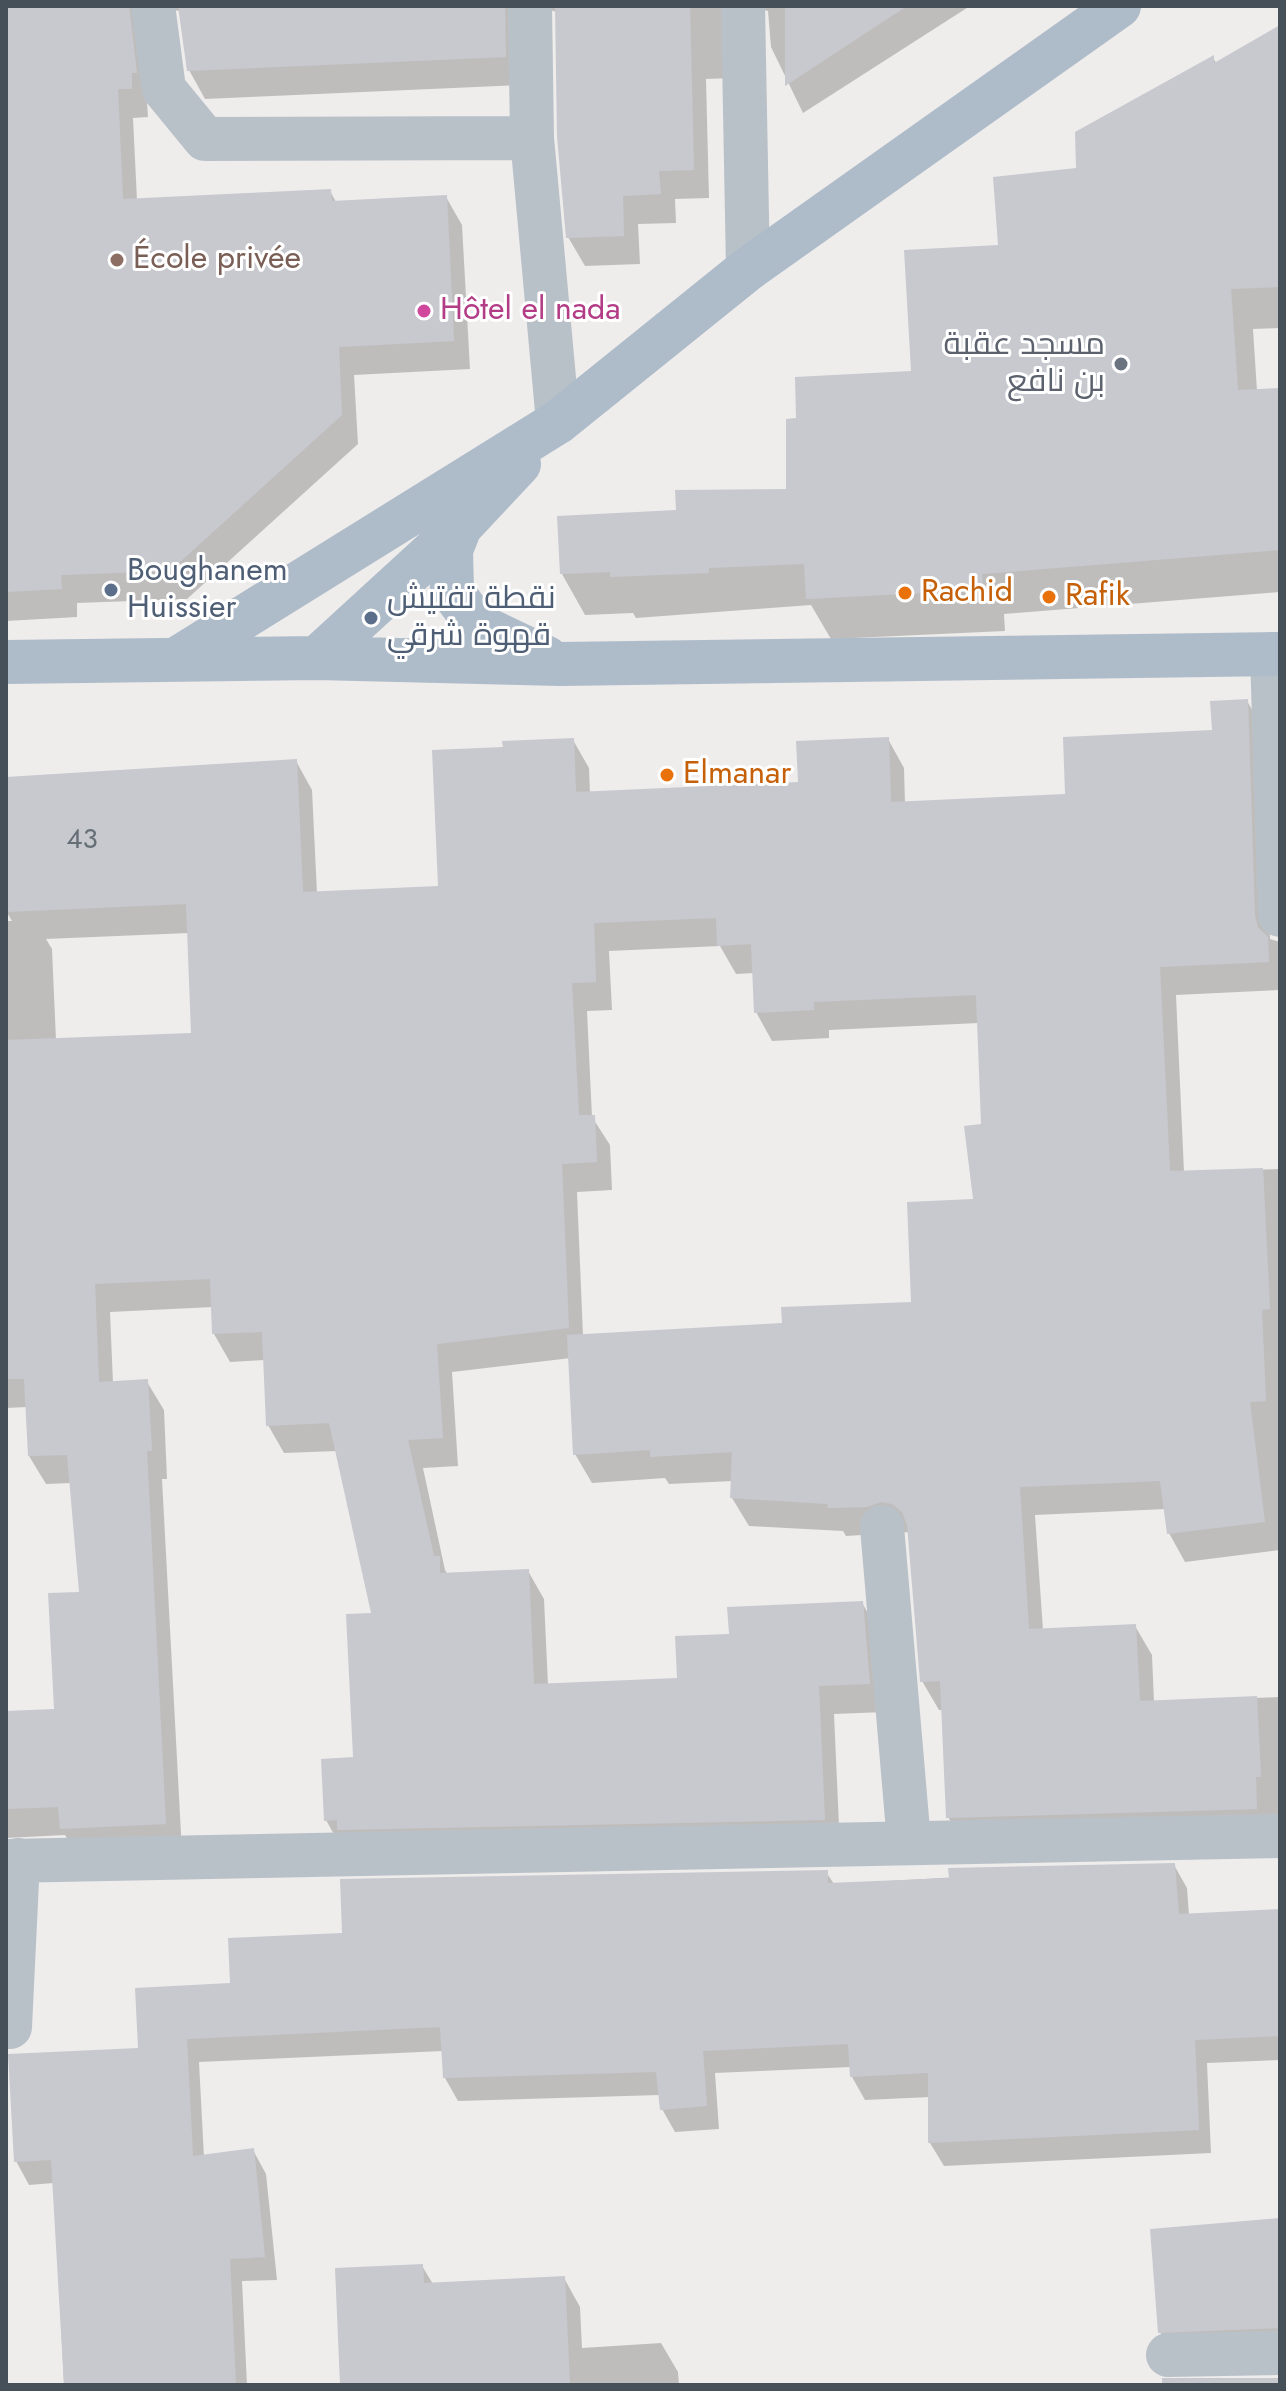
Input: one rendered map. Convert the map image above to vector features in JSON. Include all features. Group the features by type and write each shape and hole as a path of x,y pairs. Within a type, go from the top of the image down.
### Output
{"main road":[{"path":"175,660 558,422 748,269 1097,13"},
{"path":"317,658 460,527 558,422"},
{"path":"460,527 451,550 452,591 476,624 560,664"},
{"path":"6,662 317,658 560,664 1276,654"}],"street":[{"path":"153,6 164,89 205,139 532,138"},
{"path":"530,6 532,138 558,422"},
{"path":"743,6 748,269"},
{"path":"1276,654 1280,915"},
{"path":"882,1527 909,1842"},
{"path":"10,2027 12,1861 1280,1836"},
{"path":"1168,2355 1280,2353"}],"building":[{"path":"6,6 129,6 137,73 132,73 132,89 118,89 123,199 331,189 332,201 447,195 454,341 339,347 342,415 170,571 61,575 62,589 6,592"},
{"path":"178,6 505,6 506,57 187,71"},
{"path":"555,6 690,6 694,170 659,171 661,194 623,196 624,236 566,238 557,137"},
{"path":"785,6 907,6 785,86"},
{"path":"1280,25 1280,287 1231,289 1238,390 1280,388 1280,550 982,574 983,590 806,599 804,564 709,568 709,573 610,577 610,572 560,574 557,516 676,510 675,490 786,489 786,419 796,418 795,377 911,371 904,250 998,245 993,177 1076,168 1075,132 1214,55 1214,63"},
{"path":"1248,699 1255,916 1258,927 1268,937 1269,962 1160,967 1170,1171 1263,1168 1270,1309 1262,1310 1266,1401 1250,1402 1265,1522 1167,1534 1160,1481 1020,1487 1029,1629 1136,1624 1140,1701 1257,1696 1261,1777 1256,1777 1257,1809 946,1818 940,1681 920,1682 907,1525 902,1512 892,1504 881,1502 867,1507 828,1508 827,1504 730,1498 732,1452 650,1457 650,1450 573,1455 567,1335 782,1323 781,1307 911,1302 907,1202 973,1199 964,1126 981,1124 976,995 814,1002 814,1010 754,1013 751,944 717,946 716,918 594,923 596,982 572,983 579,1115 595,1115 597,1162 562,1164 569,1328 437,1344 443,1438 408,1440 434,1556 440,1556 440,1573 529,1569 534,1684 677,1678 675,1636 729,1634 727,1607 863,1601 870,1684 819,1686 825,1820 337,1830 337,1820 324,1821 321,1759 353,1757 346,1614 371,1613 329,1423 266,1426 262,1332 212,1334 210,1279 95,1284 99,1382 148,1379 152,1451 147,1451 166,1824 60,1829 58,1807 6,1809 6,1711 54,1709 48,1593 79,1592 67,1455 28,1456 24,1379 6,1379 6,1040 191,1033 186,904 6,912 6,777 297,759 303,892 438,886 432,750 503,747 502,741 574,738 576,792 798,782 796,741 889,737 891,802 1065,794 1063,737 1212,730 1210,701"},
{"path":"1175,1863 1179,1914 1280,1909 1280,2036 1195,2040 1199,2130 928,2143 928,2073 850,2077 848,2044 703,2051 707,2106 660,2110 656,2072 443,2078 440,2027 187,2039 193,2156 254,2148 265,2257 230,2259 236,2385 64,2385 51,2160 14,2162 8,2054 138,2048 135,1988 230,1983 228,1938 342,1933 340,1879 828,1870 828,1883 949,1878 948,1868"},
{"path":"1280,2218 1280,2328 1158,2333 1150,2229"},
{"path":"423,2264 424,2283 565,2276 570,2385 340,2385 335,2268"},
{"path":"1162,2378 1280,2378 1280,2385 1162,2385"}],"place":[{"name":"École privée","path":"117,260"},
{"name":"Hôtel el nada","path":"424,311"},
{"name":"مسجد عقبة بن نافع","path":"1121,364"},
{"name":"Boughanem Huissier","path":"111,590"},
{"name":"Rachid","path":"905,593"},
{"name":"Rafik","path":"1049,597"},
{"name":"نقطة تفتيش قهوة شرقي","path":"371,618"},
{"name":"Elmanar","path":"667,775"}]}
